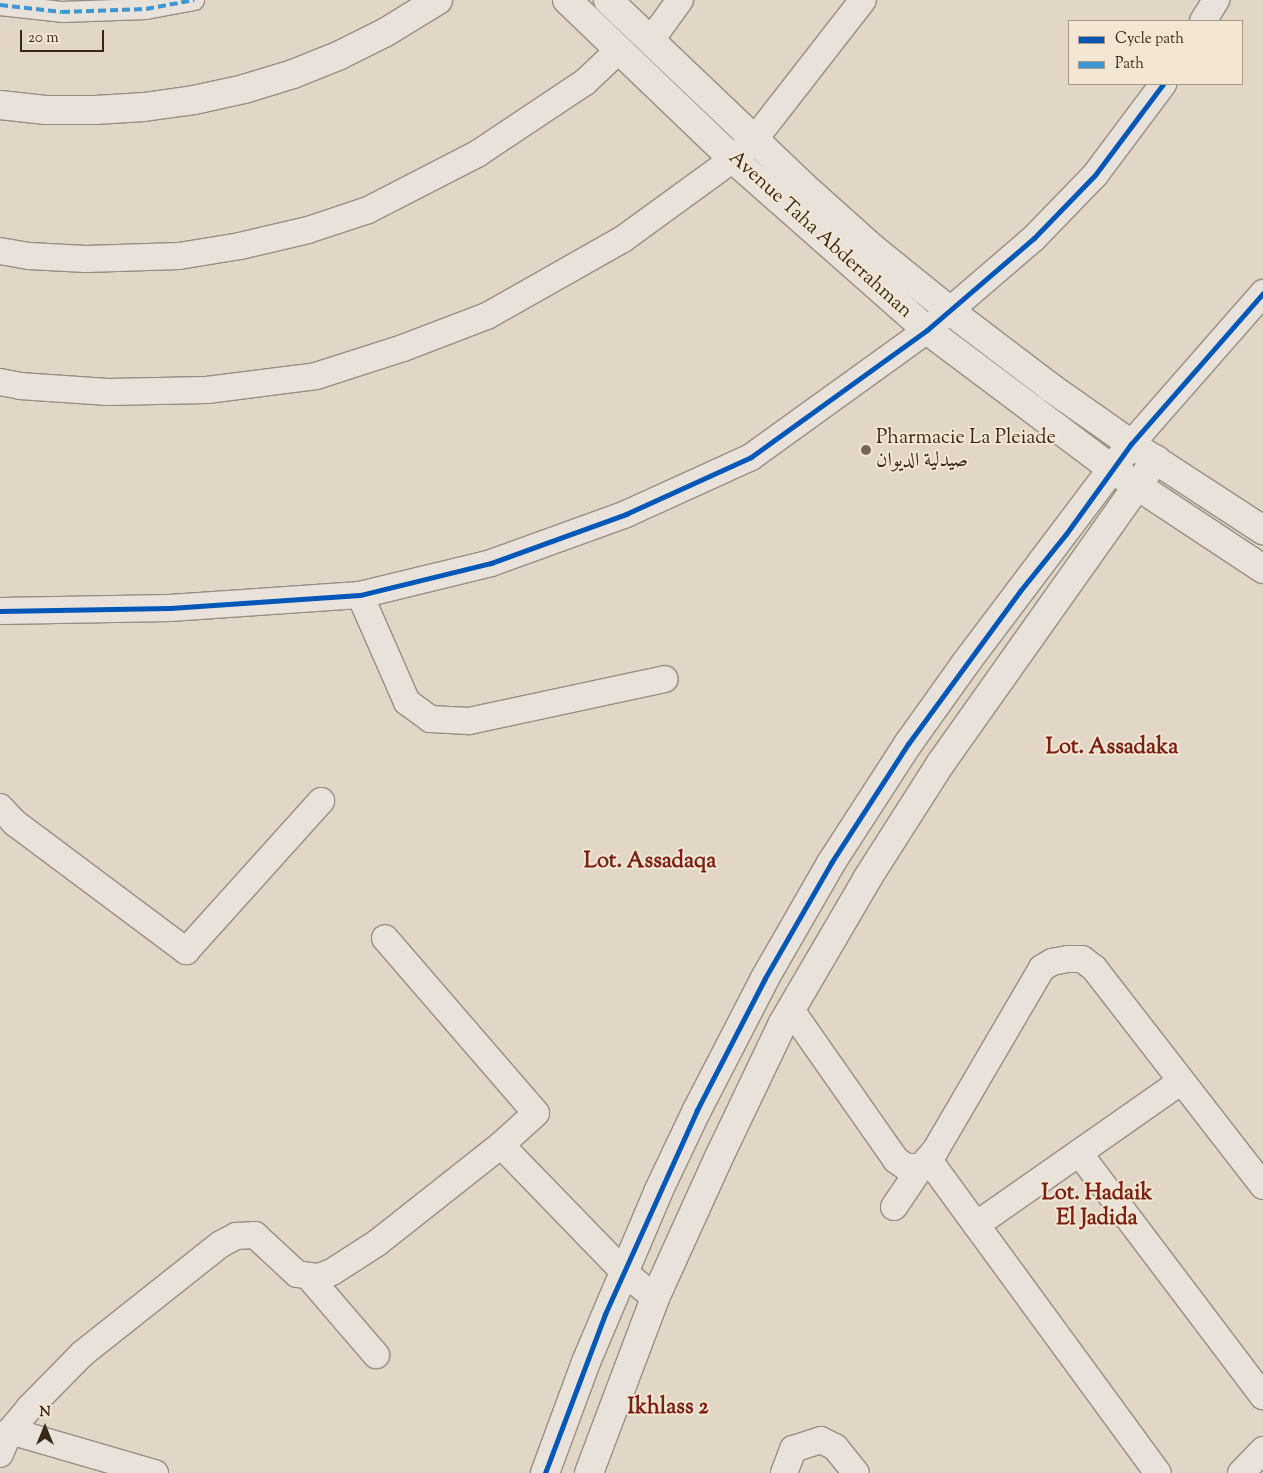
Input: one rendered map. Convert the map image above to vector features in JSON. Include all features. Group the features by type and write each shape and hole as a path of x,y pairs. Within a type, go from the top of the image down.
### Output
{"street":[{"path":"0,5 62,12 146,9 194,0"},
{"path":"0,105 46,110 105,110 194,100 244,89 293,74 340,55 386,32 438,0"},
{"name":"Avenue Taha Abderrahman","path":"567,0 733,159 927,330 1137,487 1263,569"},
{"name":"Avenue Taha Abderrahman","path":"608,0 754,140 871,247 949,310 1050,387 1131,444 1263,530"},
{"path":"651,40 680,0"},
{"path":"0,382 20,386 128,392 207,390 316,376 403,348 487,316 623,239 733,159 754,140 863,0"},
{"path":"1204,20 1216,0"},
{"path":"0,251 29,256 86,259 179,256 240,246 308,230 368,210 477,154 585,82 619,50"},
{"path":"0,611 170,608 360,594 491,563 626,514 751,457 927,330 1034,238 1095,175 1162,85"},
{"path":"545,1473 586,1362 624,1272 697,1110 764,978 831,863 942,696 1112,469 1131,444 1263,293"},
{"path":"589,1473 655,1298 719,1157 790,1010 866,879 942,764 1156,459"},
{"path":"360,594 407,702 430,719 469,720 665,679"},
{"path":"5,822 186,951 321,801"},
{"path":"0,1454 10,1431 29,1408 82,1354 204,1257 236,1236 255,1235 297,1274 320,1277 359,1257 501,1145 536,1113 386,938"},
{"path":"894,1207 935,1151 1042,968 1052,962 1068,959 1082,959 1094,968 1180,1082 1263,1186"},
{"path":"790,1010 896,1160 906,1166 925,1163"},
{"path":"976,1225 1180,1082"},
{"path":"501,1145 624,1272 655,1298"},
{"path":"1079,1153 1263,1396"},
{"path":"925,1163 976,1225 1158,1473"},
{"path":"309,1277 376,1355"},
{"path":"10,1431 155,1473"},
{"path":"784,1473 793,1449 821,1440 835,1447 856,1473"},
{"path":"1241,1473 1263,1450"}],"marked path":[{"path":"0,5 62,12 146,9 194,0"}],"cycle path":[{"path":"0,611 170,608 360,595 491,563 626,514 751,457 927,330 1034,238 1095,175 1162,85"},
{"path":"545,1473 605,1314 697,1110 765,978 831,863 908,744 1020,591 1066,534 1131,444 1263,293"}],"place":[{"name":"Pharmacie La Pleiade صيدلية الديوان","path":"866,450"}],"district":[{"name":"Lot. Assadaka","path":"1112,749"},
{"name":"Lot. Assadaqa","path":"650,863"},
{"name":"Lot. Hadaik El Jadida","path":"1097,1206"},
{"name":"Ikhlass 2","path":"668,1409"}]}
